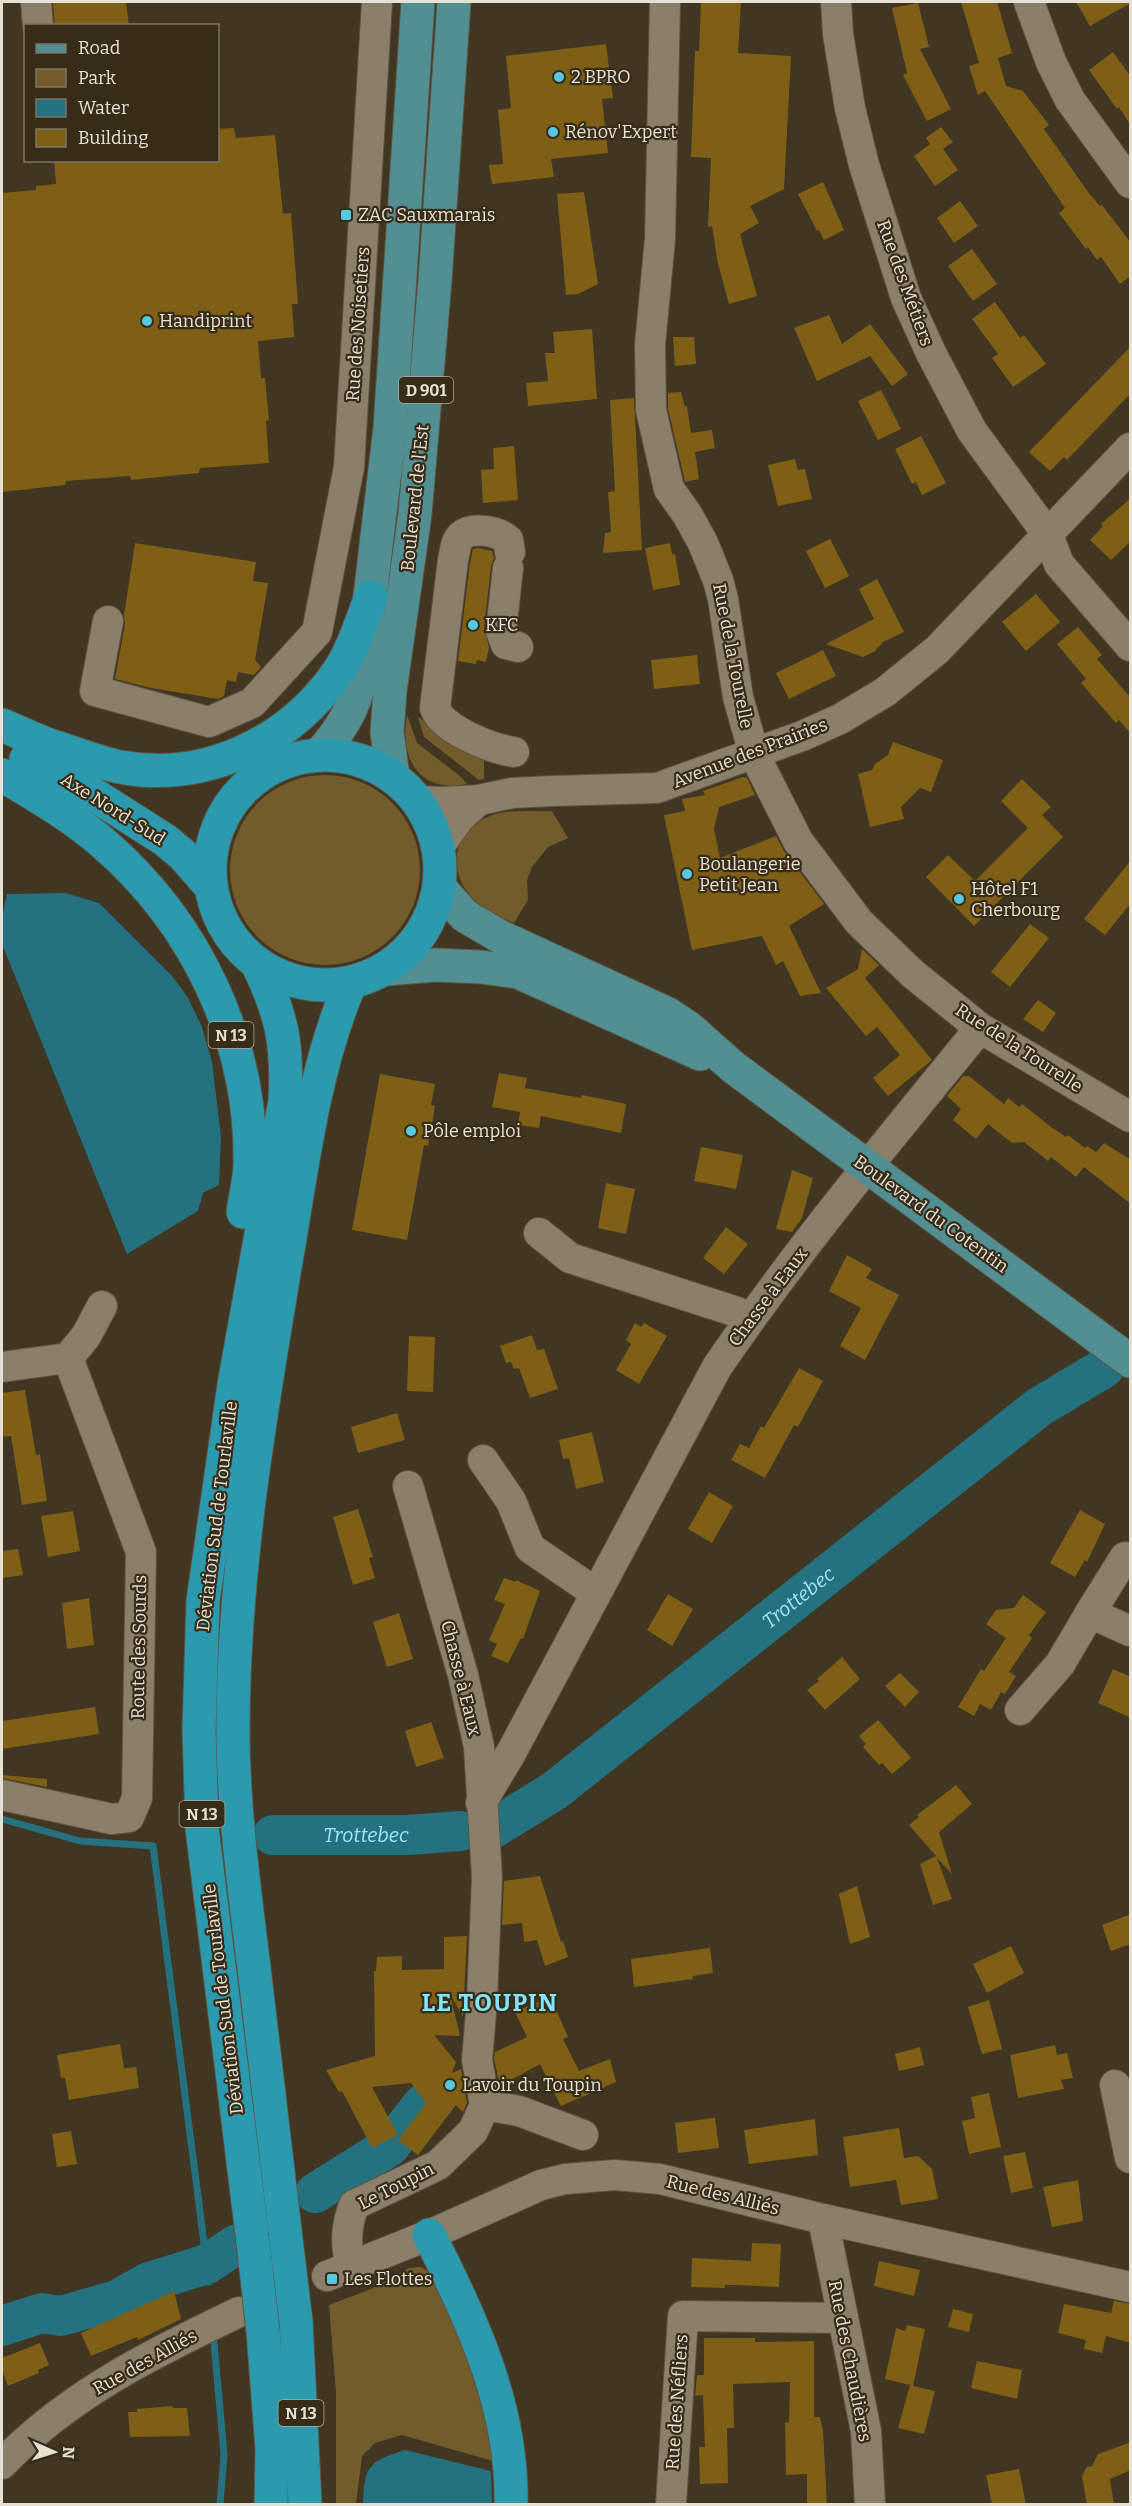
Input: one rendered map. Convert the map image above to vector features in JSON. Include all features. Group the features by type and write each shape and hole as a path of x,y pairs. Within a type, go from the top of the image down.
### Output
{"highway":[{"path":"46,744 120,766 159,770 195,767 241,754 283,731 309,708 327,687 349,653 371,597"},
{"name":"Axe Nord-Sud","path":"2,725 46,744 77,764 120,780 153,788 183,790 216,787 258,776"},
{"name":"Axe Nord-Sud","path":"2,750 51,770 155,834 183,855 210,886"},
{"path":"319,755 345,757 370,764 393,777 417,801 430,824 438,848 439,887 430,919 411,947 386,969 350,984 318,986 286,980 258,965 235,943 219,917 210,886 211,855 219,825 235,798 258,776 287,761 319,755"},
{"name":"N 13","path":"2,776 36,794 68,815 135,873 182,935 208,976 227,1019 241,1069 247,1110 250,1169 227,1312 224,1347 234,1385"},
{"name":"Déviation Sud de Tourlaville","path":"258,965 273,995 285,1039 287,1063 285,1101 234,1385 203,1601 199,1729 202,1828 253,2242 251,2322 272,2449 271,2505"},
{"name":"Déviation Sud de Tourlaville","path":"305,2505 296,2322 237,1826 233,1738 237,1611 274,1334 320,1076 330,1038 350,984"},
{"path":"429,2235 472,2322 487,2364 499,2406 508,2455 511,2505"}],"main road":[{"name":"Boulevard de l'Est","path":"319,755 339,732 356,698 371,597 391,417 418,2"},
{"name":"Boulevard de l'Est","path":"393,777 387,732 390,691 415,514 435,280 454,2"},
{"name":"Boulevard du Cotentin","path":"439,887 468,918 499,936 668,1014 689,1028 732,1066 1131,1361"},
{"name":"Boulevard du Cotentin","path":"386,969 435,966 481,967 518,972 683,1047 732,1066"}],"street":[{"path":"36,2 38,24"},
{"name":"Rue des Noisetiers","path":"108,621 95,691 209,722 252,703 317,632 349,467 377,2"},
{"name":"Rue de la Tourelle","path":"665,2 660,239 650,356 651,410 669,489 687,513 703,543 718,580 738,697 754,754 798,841 859,921 913,974 980,1028 1131,1117"},
{"name":"Rue des Métiers","path":"836,2 838,34 850,108 864,165 906,298 931,353 972,431 1048,535 1059,564 1131,646"},
{"path":"1029,2 1051,62 1070,100 1131,183"},
{"name":"Avenue des Prairies","path":"417,801 479,800 512,793 657,788 802,736 840,719 885,692 937,650 1131,448"},
{"path":"514,752 486,745 440,718 435,708 453,560 458,540 467,533 488,532 508,540 509,560 501,631 506,644 518,647"},
{"path":"438,848 460,817 479,800"},
{"name":"Chasse à Eaux","path":"482,1819 511,1753 717,1367 749,1320 980,1028"},
{"path":"539,1233 570,1258 737,1312 749,1320"},
{"path":"2,1367 68,1358 86,1336 102,1306"},
{"name":"Route des Sourds","path":"2,1795 112,1819 129,1817 137,1798 141,1552 68,1358"},
{"path":"483,1460 511,1501 531,1548 596,1593"},
{"name":"Chasse à Eaux","path":"408,1486 463,1675 479,1747 482,1819"},
{"path":"1020,1710 1060,1664 1125,1557"},
{"path":"1090,1613 1131,1631"},
{"path":"482,1819 487,1878 477,2060 485,2105 519,2111 583,2135"},
{"path":"1115,2085 1131,2158"},
{"name":"Le Toupin","path":"339,2271 348,2220 354,2205 438,2165 472,2131 485,2105"},
{"name":"Rue des Alliés","path":"339,2271 429,2235 549,2182 615,2175 660,2179 823,2219 1131,2287"},
{"name":"Rue des Chaudières","path":"823,2219 866,2431 870,2505"},
{"name":"Rue des Néfliers","path":"671,2505 683,2316 843,2318"},
{"name":"Rue des Alliés","path":"2,2464 27,2437 119,2372 251,2322"}],"green space":[{"path":"407,715 417,743 467,784 450,786 436,783 425,778 416,769 406,745"},
{"path":"418,717 484,759 484,779 479,780 424,737"},
{"path":"325,775 361,782 378,791 392,803 404,817 413,834 420,870 413,906 404,923 392,937 378,949 361,958 325,965 289,958 272,949 258,937 246,923 237,906 230,870 237,834 246,817 258,803 272,791 289,782"},
{"path":"552,811 568,838 548,847 532,867 527,880 528,900 514,923 474,900 459,875 457,862 458,850 463,838 471,828 482,820 503,812"},
{"path":"421,2267 431,2273 470,2360 484,2409 493,2461 402,2435 375,2443 362,2456 356,2504 336,2504 336,2393 329,2305 371,2289 409,2268"}],"water":[{"path":"66,893 99,903 172,976 188,998 202,1027 212,1062 221,1137 219,1185 203,1193 198,1211 127,1254 2,944 2,917 7,894"},
{"path":"405,2450 491,2471 492,2504 363,2504 365,2481 371,2467 383,2458"}],"building":[{"path":"53,2 126,2 129,24 55,24"},
{"path":"701,2 741,2 738,53 791,56 784,189 750,206 759,223 740,234 757,296 729,304 718,264 712,226 708,227 711,158 691,157 695,51 699,51"},
{"path":"961,2 997,2 1012,53 998,58 1006,86 1023,91 1049,125 1044,129 1088,192 1100,206 1102,205 1131,243 1131,276 1120,284 1101,257 1097,260 1088,247 1086,249 1059,213 1065,208 985,91 978,95 969,66 979,63"},
{"path":"1076,2 1131,2 1131,3 1090,26"},
{"path":"918,3 929,47 920,49 951,109 927,121 903,75 907,73 892,8"},
{"path":"606,44 613,98 602,99 608,153 551,159 554,177 492,184 489,165 503,164 498,110 511,108 506,56"},
{"path":"1113,52 1131,77 1131,126 1119,107 1117,109 1089,70"},
{"path":"941,127 953,142 943,149 958,170 935,186 914,156 930,144 926,138"},
{"name":"Handiprint","path":"234,128 236,138 275,135 283,214 291,213 298,304 292,304 294,337 258,341 261,378 265,378 269,420 266,421 269,463 200,468 199,473 131,480 130,476 66,481 65,485 2,492 2,193 36,190 36,186 56,184 54,162 219,162 219,129"},
{"path":"823,182 844,230 824,240 798,194"},
{"path":"584,192 598,284 578,294 566,295 557,194"},
{"path":"960,201 978,226 954,243 937,218"},
{"path":"972,249 997,284 973,301 948,266"},
{"path":"995,302 1020,338 1024,335 1046,364 1013,387 992,358 998,354 972,319"},
{"path":"829,315 842,344 870,324 908,374 892,386 870,356 817,381 794,328"},
{"path":"592,329 597,399 528,406 526,383 548,381 545,353 555,353 553,332"},
{"path":"673,337 694,337 696,364 675,366"},
{"path":"1131,346 1131,393 1067,460 1064,457 1050,471 1029,452"},
{"path":"881,390 901,429 878,440 858,401"},
{"path":"681,392 685,407 687,406 691,433 712,430 715,448 695,452 699,479 685,482 668,408 668,393"},
{"path":"634,398 642,550 603,553 605,533 611,532 608,492 615,491 610,400"},
{"path":"921,436 946,483 922,495 916,482 912,484 895,449"},
{"path":"514,446 518,500 483,503 481,470 494,469 493,448"},
{"path":"795,459 798,470 805,469 812,499 778,506 768,465"},
{"path":"1131,498 1131,541 1111,560 1090,540 1103,526 1101,524"},
{"path":"830,539 849,576 825,588 806,551"},
{"path":"135,543 256,562 253,581 268,583 255,660 261,667 254,675 238,672 236,682 227,680 224,696 218,699 151,688 115,679 125,624 124,615"},
{"path":"670,543 672,554 675,554 680,585 653,590 645,548"},
{"path":"473,549 492,551 494,558 491,566 484,629 489,647 486,662 477,660 476,664 458,661 470,563"},
{"path":"877,579 904,632 883,642 875,651 863,657 826,644 874,619 859,589"},
{"path":"1036,594 1060,622 1026,651 1002,622"},
{"path":"1078,627 1102,655 1097,659 1131,698 1131,734 1119,720 1116,723 1081,683 1086,679 1057,644"},
{"path":"823,650 836,676 789,699 776,673"},
{"path":"697,655 700,684 654,689 651,660"},
{"path":"893,742 943,760 931,792 920,788 901,807 904,819 870,827 858,774 872,770 875,764 888,755"},
{"path":"743,777 747,778 755,795 719,807 714,829 720,858 776,836 784,851 824,904 789,926 821,993 800,996 783,961 776,965 762,936 692,950 664,815 685,811 682,799 705,795 703,791"},
{"path":"1022,779 1051,807 1042,815 1063,837 974,926 926,877 948,855 975,881 1028,828 1001,801"},
{"path":"1131,860 1131,903 1105,935 1084,919"},
{"path":"1030,924 1049,938 1010,987 991,972"},
{"path":"862,949 879,965 865,978 932,1060 888,1096 873,1078 900,1055 877,1027 866,1036 826,988 858,969"},
{"path":"1038,1000 1056,1013 1043,1032 1023,1019"},
{"path":"499,1073 527,1078 525,1088 581,1098 582,1095 626,1104 621,1133 541,1116 539,1128 518,1125 520,1112 492,1107"},
{"path":"380,1074 435,1084 431,1105 435,1106 428,1146 424,1145 407,1240 352,1230"},
{"path":"963,1076 969,1076 1004,1104 1008,1098 1019,1107 1022,1104 1051,1127 1066,1137 1068,1135 1085,1148 1087,1146 1096,1152 1104,1143 1131,1160 1131,1204 1084,1167 1076,1177 1051,1157 1048,1161 1024,1142 1012,1143 988,1124 976,1139 953,1120 961,1109 947,1096"},
{"path":"701,1147 743,1155 736,1189 694,1181"},
{"path":"792,1170 813,1178 802,1218 792,1232 776,1229"},
{"path":"606,1183 635,1189 626,1234 598,1228"},
{"path":"726,1227 748,1244 724,1274 703,1258"},
{"path":"847,1255 872,1269 866,1278 899,1295 865,1360 840,1346 861,1308 829,1291"},
{"path":"635,1323 641,1327 644,1323 667,1336 639,1384 616,1370 631,1344 626,1340"},
{"path":"532,1335 537,1350 544,1349 558,1389 530,1398 519,1368 514,1369 511,1362 506,1363 500,1346"},
{"path":"409,1336 435,1337 433,1392 407,1391"},
{"path":"799,1368 823,1381 798,1427 794,1425 765,1478 731,1460 740,1444 749,1448 761,1426 764,1428"},
{"path":"25,1390 36,1455 40,1454 47,1501 22,1505 11,1436 3,1437 2,1393"},
{"path":"397,1413 405,1440 358,1453 351,1427"},
{"path":"592,1432 604,1482 576,1489 569,1458 563,1459 559,1440"},
{"path":"709,1492 733,1506 712,1543 688,1529"},
{"path":"358,1509 373,1557 369,1558 375,1578 353,1585 333,1517"},
{"path":"1080,1510 1105,1524 1087,1562 1085,1560 1075,1577 1050,1563"},
{"path":"73,1511 80,1551 48,1557 41,1516"},
{"path":"18,1549 23,1575 2,1578 2,1551"},
{"path":"504,1578 515,1582 516,1580 540,1591 523,1639 521,1638 508,1663 491,1656 497,1644 489,1640 505,1604 494,1600"},
{"path":"668,1594 693,1609 672,1646 647,1630"},
{"path":"1023,1595 1046,1612 1029,1635 1032,1638 1009,1672 1016,1676 1005,1694 1001,1692 991,1710 980,1704 974,1716 958,1707 981,1669 984,1671 1006,1638 986,1624 996,1610 1014,1608"},
{"path":"89,1598 94,1645 67,1649 62,1603"},
{"path":"399,1613 413,1659 387,1667 373,1622"},
{"path":"842,1657 860,1679 825,1710 807,1690"},
{"path":"1113,1669 1131,1677 1131,1718 1098,1703"},
{"path":"900,1673 919,1692 905,1707 885,1686"},
{"path":"95,1707 99,1734 2,1749 2,1721"},
{"path":"878,1720 911,1758 892,1774 882,1763 879,1765 863,1747 866,1744 859,1736"},
{"path":"431,1722 444,1758 416,1767 405,1731"},
{"path":"2,1775 47,1779 47,1787 2,1778"},
{"path":"956,1785 972,1804 939,1832 952,1874 937,1858 952,1899 933,1905 920,1864 936,1856 909,1825 919,1817 917,1815"},
{"path":"540,1876 568,1957 545,1966 537,1940 524,1942 522,1923 502,1925 504,1881"},
{"path":"857,1886 870,1937 850,1944 839,1894"},
{"path":"1131,1914 1131,1944 1111,1951 1102,1925"},
{"path":"467,1936 463,2017 450,1994 460,2036 434,2035 456,2062 452,2073 461,2069 467,2103 463,2112 456,2105 418,2155 398,2140 426,2103 411,2083 372,2087 398,2135 372,2148 342,2091 339,2092 326,2070 375,2056 374,1971 376,1971 377,1957 402,1956 402,1970 444,1969 444,1937"},
{"path":"1011,1946 1024,1973 987,1993 973,1964"},
{"path":"710,1948 713,1973 693,1976 693,1979 634,1987 631,1959"},
{"path":"550,1996 568,2037 563,2039 579,2071 610,2059 616,2082 561,2106 540,2064 502,2085 494,2059 495,2052 527,2037 515,2012"},
{"path":"989,2000 1002,2049 982,2054 968,2007"},
{"path":"120,2044 124,2068 136,2067 139,2088 69,2100 65,2078 61,2078 57,2055"},
{"path":"1055,2045 1057,2055 1067,2053 1073,2078 1061,2080 1064,2089 1018,2098 1010,2055"},
{"path":"920,2047 924,2065 899,2071 895,2054"},
{"path":"989,2093 1001,2147 969,2154 962,2121 975,2118 971,2097"},
{"path":"715,2118 719,2148 678,2153 675,2123"},
{"path":"815,2119 818,2155 749,2164 744,2130"},
{"path":"899,2128 904,2158 918,2156 932,2169 938,2199 901,2205 896,2180 850,2187 843,2137"},
{"path":"71,2131 77,2164 57,2167 52,2134"},
{"path":"1025,2152 1033,2188 1011,2193 1003,2156"},
{"path":"1078,2180 1083,2221 1052,2227 1043,2187"},
{"path":"752,2243 781,2244 779,2287 725,2285 725,2288 691,2287 692,2258 751,2261"},
{"path":"879,2261 920,2270 914,2296 874,2286"},
{"path":"174,2291 181,2319 138,2340 137,2337 91,2356 81,2333"},
{"path":"1114,2301 1131,2304 1131,2343 1106,2336 1102,2353 1084,2349 1086,2340 1058,2333 1064,2304 1111,2313"},
{"path":"953,2309 973,2314 969,2332 948,2327"},
{"path":"907,2325 925,2329 913,2386 935,2391 924,2434 898,2428 910,2385 885,2379 896,2328 905,2331"},
{"path":"704,2338 755,2338 755,2342 814,2341 814,2417 820,2417 823,2431 827,2505 807,2505 807,2474 786,2475 785,2423 789,2422 790,2382 733,2384 734,2428 727,2428 728,2483 700,2484 699,2447 705,2447 703,2395 695,2396 697,2375 704,2375"},
{"path":"40,2343 49,2365 38,2370 39,2373 8,2386 2,2370 2,2358"},
{"path":"977,2361 1022,2370 1017,2399 971,2388"},
{"path":"172,2406 173,2408 187,2408 190,2436 130,2437 128,2412"},
{"path":"1131,2442 1131,2470 1110,2479 1114,2505 1087,2505 1082,2476 1087,2467 1092,2466 1098,2454"},
{"path":"1019,2469 1026,2505 992,2505 986,2475"}],"waterway":[{"name":"Trottebec","path":"494,1828 554,1791 1039,1407 1104,1368"},
{"path":"2,1819 80,1841 153,1846 209,2282"},
{"name":"Trottebec","path":"273,1835 408,1835 460,1831"},
{"path":"315,2193 390,2146 422,2105 431,2098"},
{"path":"2,2326 42,2313 61,2316 117,2300 149,2282 207,2264 237,2244"},
{"path":"214,2343 224,2454 220,2504"}],"place":[{"name":"2 BPRO","path":"559,77"},
{"name":"Rénov'Expert","path":"553,132"},
{"name":"ZAC Sauxmarais","path":"346,215"},
{"name":"Handiprint","path":"147,321"},
{"name":"KFC","path":"473,625"},
{"name":"Boulangerie Petit Jean","path":"687,874"},
{"name":"Hôtel F1 Cherbourg","path":"959,899"},
{"name":"Pôle emploi","path":"411,1131"},
{"name":"Lavoir du Toupin","path":"450,2085"},
{"name":"Les Flottes","path":"332,2279"}],"district":[{"name":"LE TOUPIN","path":"490,2003"}]}
